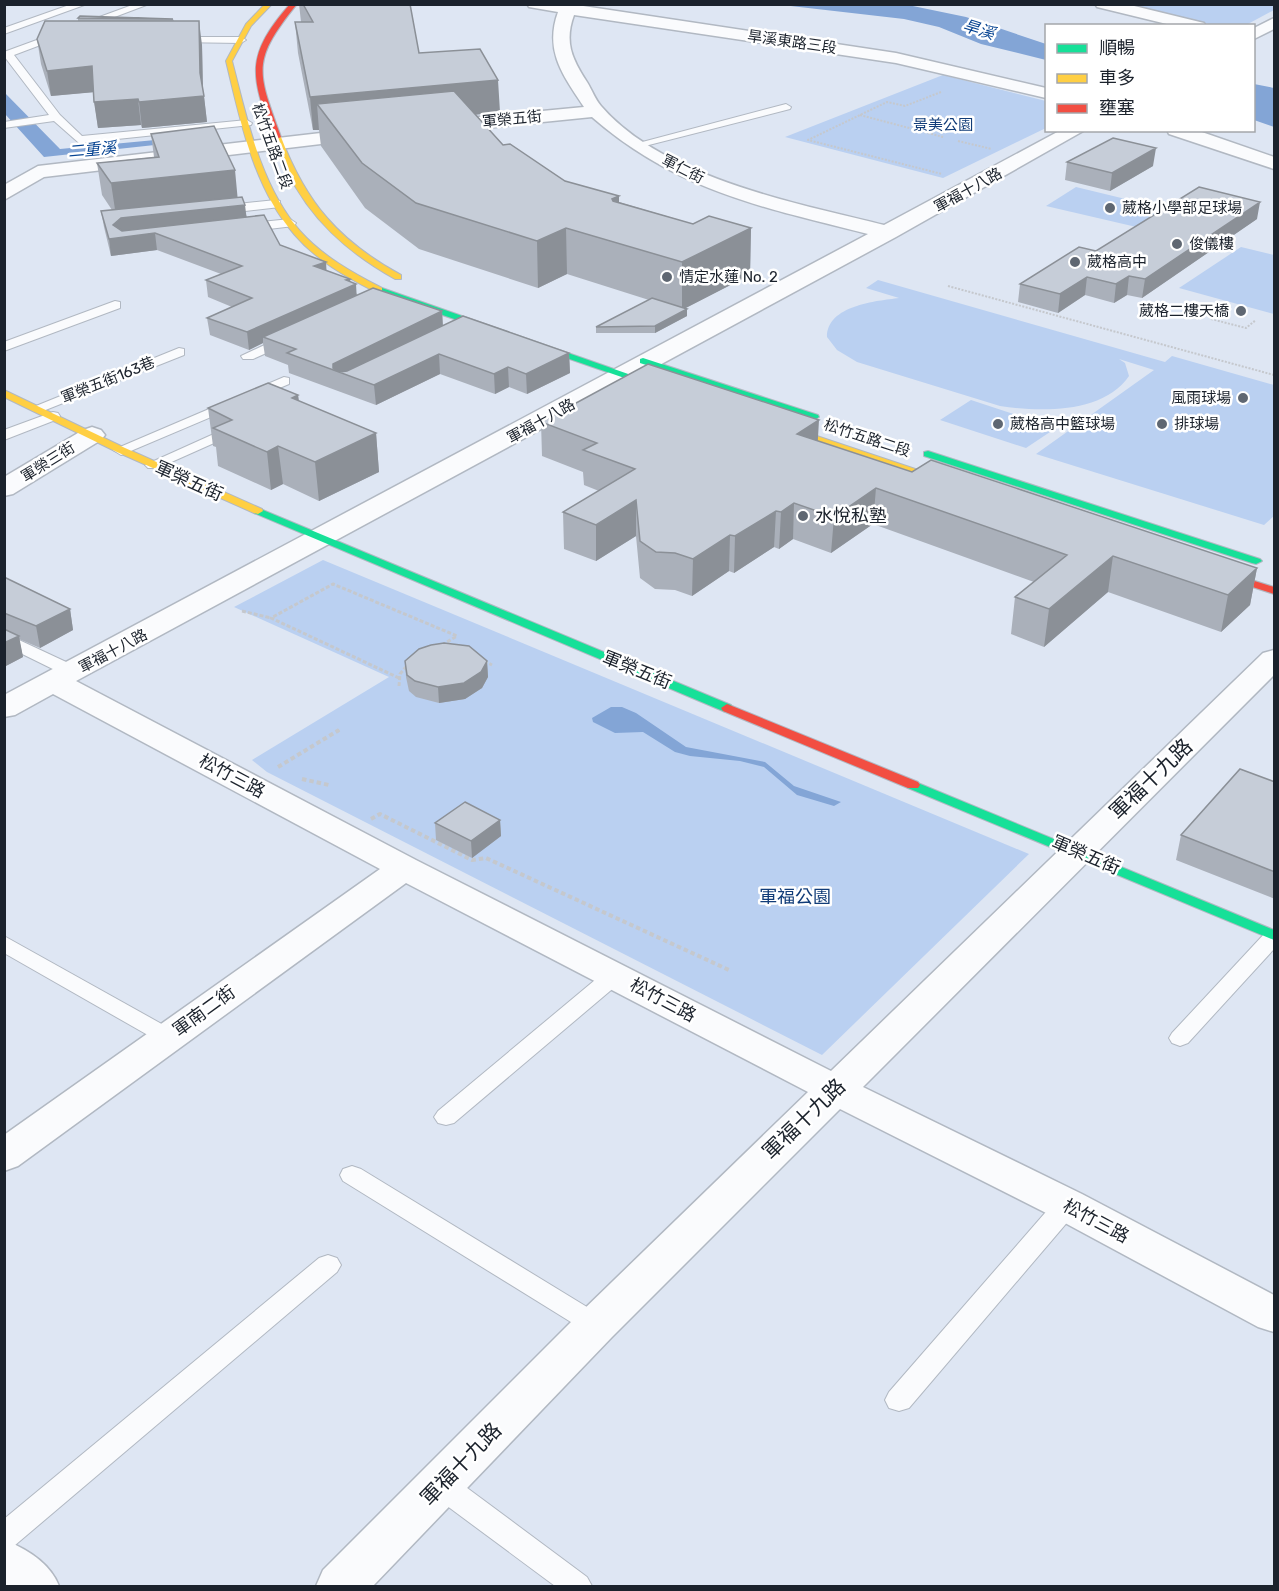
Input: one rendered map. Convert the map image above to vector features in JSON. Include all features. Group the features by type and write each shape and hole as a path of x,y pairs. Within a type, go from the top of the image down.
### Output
{"street":[{"name":"松竹五路二段","path":"270,4 248,25 229,61 239,105 247,123 262,173 276,204 290,223 322,257 345,274 387,294 472,323 633,364 830,422"},
{"name":"松竹五路二段","path":"294,4 269,34 256,68 278,142 297,186 317,217 367,261 407,280"},
{"name":"旱溪東路三段","path":"535,4 567,11 896,58 1045,93"},
{"path":"1103,4 1189,24"},
{"name":"軍仁街","path":"567,11 560,28 560,54 596,111 637,145 707,182 889,233"},
{"path":"1255,35 1275,23"},
{"path":"1255,36 1275,43"},
{"name":"軍榮五街","path":"419,128 596,111"},
{"path":"8,188 38,172 67,167 254,144 384,132"},
{"name":"軍福十八路","path":"4,708 321,540 633,364 889,233 1072,132"},
{"path":"1182,132 1275,163"},
{"name":"松竹五路二段","path":"633,364 680,394"},
{"name":"軍榮五街","path":"4,393 153,465 321,540 1275,936"},
{"name":"松竹五路二段","path":"759,420 972,491"},
{"name":"軍榮三街","path":"4,488 92,435"},
{"name":"松竹五路二段","path":"910,448 1275,567"},
{"path":"1196,565 1275,591"},
{"name":"軍福十九路","path":"340,1587 596,1324 1275,659"},
{"name":"松竹三路","path":"64,677 404,868 834,1089 1067,1205 1275,1315"},
{"name":"軍南二街","path":"4,1156 404,868"},
{"path":"4,1562 34,1587"}],"lane":[{"path":"4,31 83,4"},
{"path":"145,4 8,54 56,117 79,140 247,123"},
{"path":"69,39 81,39"},
{"path":"161,40 240,40"},
{"path":"637,145 786,107"},
{"path":"4,125 56,117"},
{"path":"208,212 276,204"},
{"path":"231,229 290,223"},
{"path":"365,304 387,294"},
{"path":"4,347 115,305"},
{"path":"450,333 472,323"},
{"path":"248,356 301,332"},
{"name":"軍榮五街163巷","path":"38,408 179,352"},
{"path":"121,450 284,381"},
{"path":"4,436 53,416"},
{"path":"153,465 252,421"},
{"path":"4,638 64,677"},
{"path":"1180,1038 1275,936"},
{"path":"4,943 168,1037"},
{"path":"446,1117 615,975"},
{"path":"351,1175 596,1324"},
{"path":"899,1400 1067,1205"},
{"path":"4,1537 327,1265"},
{"path":"441,1485 577,1587"}],"path":[{"path":"944,91 905,106 887,102 808,140 948,175"},
{"path":"860,115 943,137"},
{"path":"958,141 993,149"},
{"path":"948,286 1275,375"},
{"path":"1211,319 1246,328 1256,320"},
{"path":"271,618 333,584 457,636 438,649 446,651"},
{"path":"236,610 271,618 399,678"},
{"path":"476,658 492,665"},
{"path":"399,686 399,678 405,665 417,659"},
{"path":"280,773 275,769 341,729"},
{"path":"296,777 328,785"},
{"path":"366,822 380,814 472,860 486,858 729,970"}],"green space":[{"path":"1274,4 1274,10 1248,24 1209,24 1122,5"},
{"name":"景美公園","path":"943,75 1045,101 1045,128 943,178 785,137"},
{"name":"葳格小學部足球場","path":"1076,187 1175,211 1145,229 1046,206"},
{"path":"1241,247 1274,255 1274,314 1179,288"},
{"path":"878,280 1165,362 1172,356 1274,385 1274,516 1264,525 1036,454 1154,370 1119,359 1125,363 1129,376 1104,398 1070,408 1033,409 1000,406 857,362 837,350 827,337 829,326 844,311 867,303 899,298 866,288"},
{"name":"葳格高中籃球場","path":"971,400 1056,428 1026,448 940,420"},
{"name":"軍福公園","path":"323,560 1029,854 822,1055 267,772 252,760 389,677 234,607"}],"water":[{"name":"旱溪","path":"782,5 908,5 966,17 1045,44 1045,60 981,44 939,27 904,19"},
{"path":"1255,84 1274,88 1274,127 1255,120"},
{"name":"二重溪","path":"4,92 60,149 208,135 210,139 44,157 5,114"},
{"path":"611,707 622,707 636,713 686,747 765,762 794,786 841,802 834,806 797,795 764,767 740,761 690,756 675,752 643,732 615,733 593,722 592,718"}],"building":[{"path":"303,4 410,4 419,53 480,49 498,80 310,97 295,22 313,22"},
{"path":"80,16 173,19 78,18"},
{"path":"45,21 199,21 200,73 204,96 139,102 138,99 94,102 92,66 47,71 37,39"},
{"path":"454,91 503,145 510,144 565,181 619,196 612,199 613,201 693,224 709,216 751,228 682,262 566,228 537,241 416,203 362,163 317,104"},
{"path":"214,126 235,170 111,183 97,163 159,157 151,134"},
{"path":"1113,138 1156,148 1112,173 1067,162"},
{"path":"1199,187 1260,202 1145,279 1129,276 1116,284 1087,277 1060,294 1020,284 1079,247 1096,251"},
{"path":"242,197 245,205 121,218 113,225 122,231 264,215 280,245 326,262 314,266 350,279 346,280 356,284 247,332 207,318 252,298 206,280 242,266 155,233 109,239 101,211"},
{"path":"373,288 442,311 333,364 333,368 340,372 347,371 463,316 569,353 526,374 508,367 494,374 439,354 374,385 287,353 296,349 263,337"},
{"path":"652,298 687,309 655,326 596,327"},
{"path":"648,364 819,420 797,434 912,472 931,460 1257,568 1228,595 1113,556 1049,609 1015,597 1067,555 876,488 834,517 794,503 781,512 776,511 735,536 730,535 693,559 675,553 656,552 640,541 636,500 596,525 563,512 635,469 583,450 597,443 541,422"},
{"path":"268,383 298,395 292,398 376,433 315,462 278,446 267,452 213,428 232,420 208,408"},
{"path":"4,577 70,609 36,626 4,613"},
{"path":"4,629 19,636 4,643"},
{"path":"444,643 469,646 487,661 481,672 464,683 438,687 415,681 407,675 405,661 419,649"},
{"path":"1240,769 1275,782 1275,872 1181,835"},
{"path":"465,802 500,820 471,841 435,823"}],"traffic: fast":[{"path":"379,290 669,390"},
{"path":"643,361 814,417"},
{"path":"928,454 1256,561"},
{"path":"258,511 727,708"},
{"path":"913,785 1274,935"}],"traffic: slow":[{"path":"269,4 248,25 229,61 254,151 273,196 296,232 314,250 335,265 379,290"},
{"path":"277,137 296,182 322,220 356,251 398,277"},
{"path":"4,393 121,450 258,511"},
{"path":"775,425 956,486"}],"traffic: jam":[{"path":"277,137 263,97 258,67 267,39 294,4"},
{"path":"1210,570 1274,591"},
{"path":"727,708 913,785"}],"place":[{"name":"葳格小學部足球場","path":"1110,208"},
{"name":"俊儀樓","path":"1177,244"},
{"name":"葳格高中","path":"1075,262"},
{"name":"情定水蓮 No. 2","path":"667,277"},
{"name":"葳格二樓天橋","path":"1241,311"},
{"name":"風雨球場","path":"1243,398"},
{"name":"葳格高中籃球場","path":"998,424"},
{"name":"排球場","path":"1162,424"},
{"name":"水悅私塾","path":"803,516"}]}
